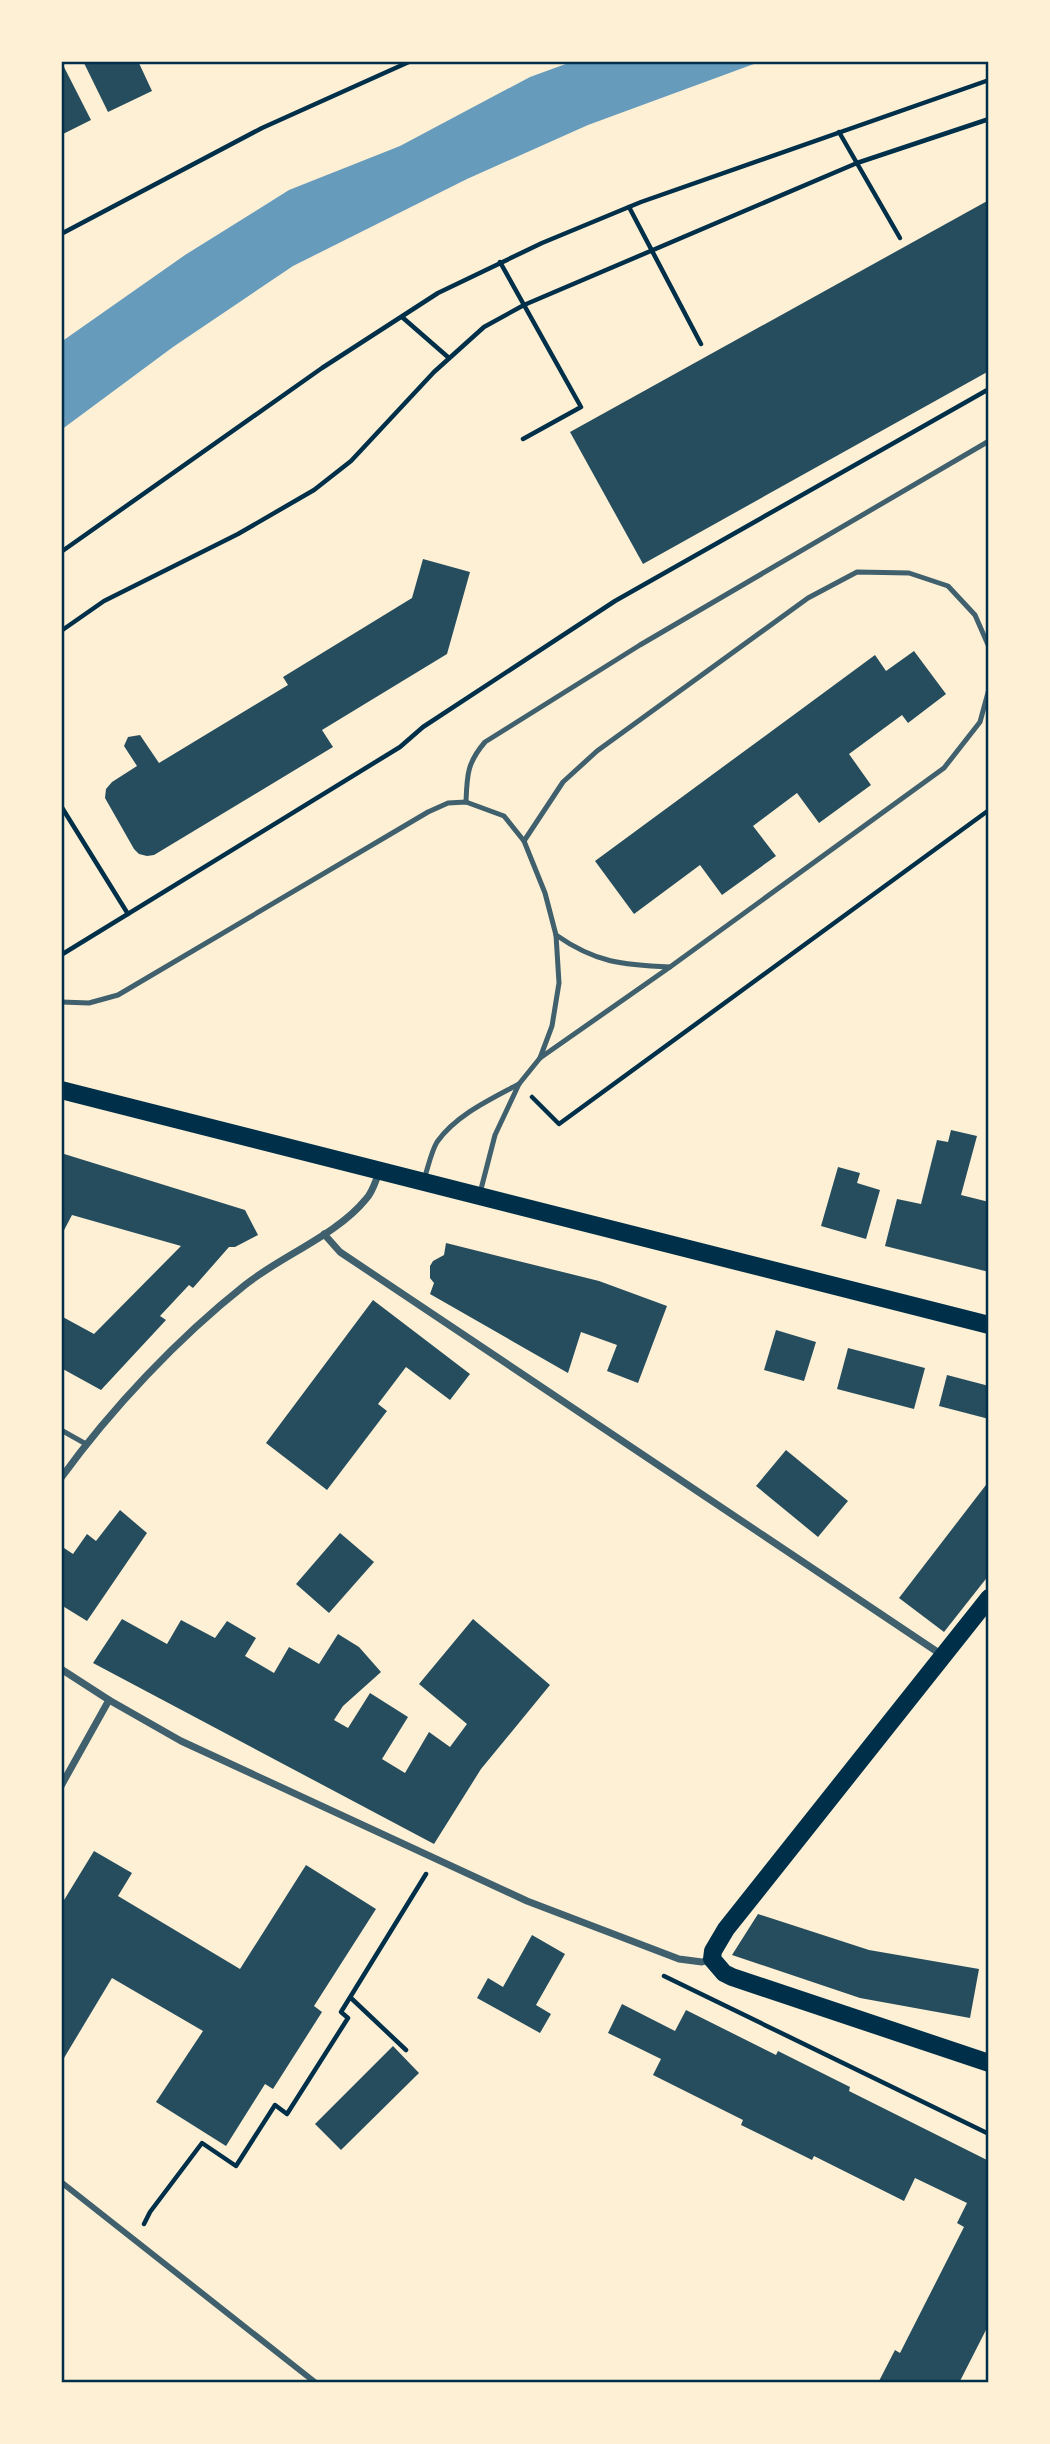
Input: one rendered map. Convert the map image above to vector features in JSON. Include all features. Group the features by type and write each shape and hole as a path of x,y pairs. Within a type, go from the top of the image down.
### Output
{"main road":[{"path":"61,1090 989,1325"},
{"path":"989,1598 726,1928 713,1951 712,1959 724,1973 732,1977 989,2063"}],"street":[{"path":"61,1478 86,1444 194,1329 246,1284 324,1234 368,1198 380,1170"},
{"path":"324,1234 340,1252 944,1657"},
{"path":"61,1669 181,1741 527,1901 680,1959 702,1962 712,1959"},
{"path":"61,1786 109,1700"},
{"path":"61,2182 316,2383"}],"lane":[{"path":"466,802 467,775 473,757 485,742 652,638 989,441"},
{"path":"524,841 563,782 597,751 808,598 858,572 909,573 948,586 975,615 989,647"},
{"path":"480,1196 495,1135 519,1084 540,1058 944,768 980,722 989,689"},
{"path":"61,1002 89,1003 118,995 428,812 448,803 466,802 503,816 524,841 545,893 556,935 559,983 552,1026 540,1058"},
{"path":"556,935 579,950 602,959 635,965 670,967"},
{"path":"423,1181 437,1143 472,1111 519,1084"},
{"path":"61,1430 86,1444"}],"path":[{"path":"61,234 262,128 411,61"},
{"path":"61,552 321,368 438,293 541,243 629,207 989,80"},
{"path":"61,631 104,601 238,534 314,490 351,461 449,358 484,327 524,304 857,163 989,119"},
{"path":"839,132 900,239"},
{"path":"629,207 701,344"},
{"path":"500,262 581,407 523,439"},
{"path":"402,317 449,358"},
{"path":"61,955 400,747 424,727 615,601 989,389"},
{"path":"61,807 128,914"},
{"path":"519,1084 559,1124 989,810"},
{"path":"135,2241 150,2212 202,2143 236,2166 275,2105 287,2114 348,2018 341,2012 435,1858"},
{"path":"425,1875 434,1879"},
{"path":"660,1974 989,2134"},
{"path":"351,1998 406,2050"}],"water":[{"path":"574,61 762,61 588,125 467,179 293,266 173,347 61,430 61,342 185,255 289,190 400,146 530,77"}],"building":[{"path":"83,61 138,61 152,91 108,112"},
{"path":"64,67 91,120 61,135 61,68"},
{"path":"989,200 989,371 643,564 570,432"},
{"path":"423,559 470,572 447,654 322,730 333,747 154,855 139,854 105,798 106,789 112,782 137,766 124,746 128,737 140,735 159,763 288,685 283,677 412,598"},
{"path":"914,651 946,694 908,723 902,715 849,754 871,785 819,823 797,793 753,826 776,856 722,895 700,865 634,914 595,861 875,655 886,671"},
{"path":"951,1130 977,1136 961,1195 989,1202 989,1272 885,1246 897,1199 921,1204 937,1140 948,1142"},
{"path":"61,1153 245,1210 258,1235 235,1247 229,1247 193,1288 189,1285 160,1316 166,1320 101,1390 61,1368 61,1316 94,1334 181,1246 72,1215 61,1236"},
{"path":"838,1167 860,1173 857,1183 880,1190 866,1239 821,1226"},
{"path":"446,1243 599,1281 667,1306 638,1383 607,1371 617,1345 581,1332 568,1373 430,1294 434,1283 430,1278 430,1266 444,1255"},
{"path":"373,1300 470,1374 450,1400 406,1367 378,1404 387,1411 327,1490 266,1443"},
{"path":"776,1330 816,1342 804,1381 764,1370"},
{"path":"848,1348 925,1368 914,1409 837,1389"},
{"path":"947,1375 989,1386 989,1419 939,1406"},
{"path":"786,1450 848,1501 818,1537 756,1486"},
{"path":"989,1481 989,1575 944,1632 899,1598"},
{"path":"120,1510 147,1533 87,1621 61,1605 61,1546 73,1554 87,1534 96,1541"},
{"path":"340,1533 374,1562 329,1613 296,1584"},
{"path":"122,1619 167,1644 181,1620 215,1638 227,1621 256,1638 245,1656 274,1673 289,1647 319,1664 338,1634 359,1647 381,1672 343,1706 334,1720 348,1728 370,1693 408,1717 382,1759 405,1773 429,1732 450,1747 467,1724 419,1684 473,1619 550,1685 481,1769 434,1844 93,1663"},
{"path":"94,1851 132,1873 118,1896 240,1969 306,1865 376,1909 314,2006 322,2012 273,2089 265,2084 226,2146 156,2102 203,2031 112,1978 64,2058 61,2057 61,1905"},
{"path":"758,1914 869,1950 979,1969 970,2018 860,1998 732,1955"},
{"path":"532,1935 565,1954 536,2005 551,2014 540,2033 477,1998 488,1978 503,1987"},
{"path":"622,2004 675,2031 686,2010 776,2055 778,2051 850,2087 849,2091 989,2161 989,2324 959,2383 878,2383 895,2350 900,2353 964,2227 957,2223 967,2203 915,2178 904,2201 814,2156 812,2160 741,2125 743,2120 653,2075 661,2059 608,2033"},
{"path":"393,2046 419,2073 341,2150 315,2124"}]}
